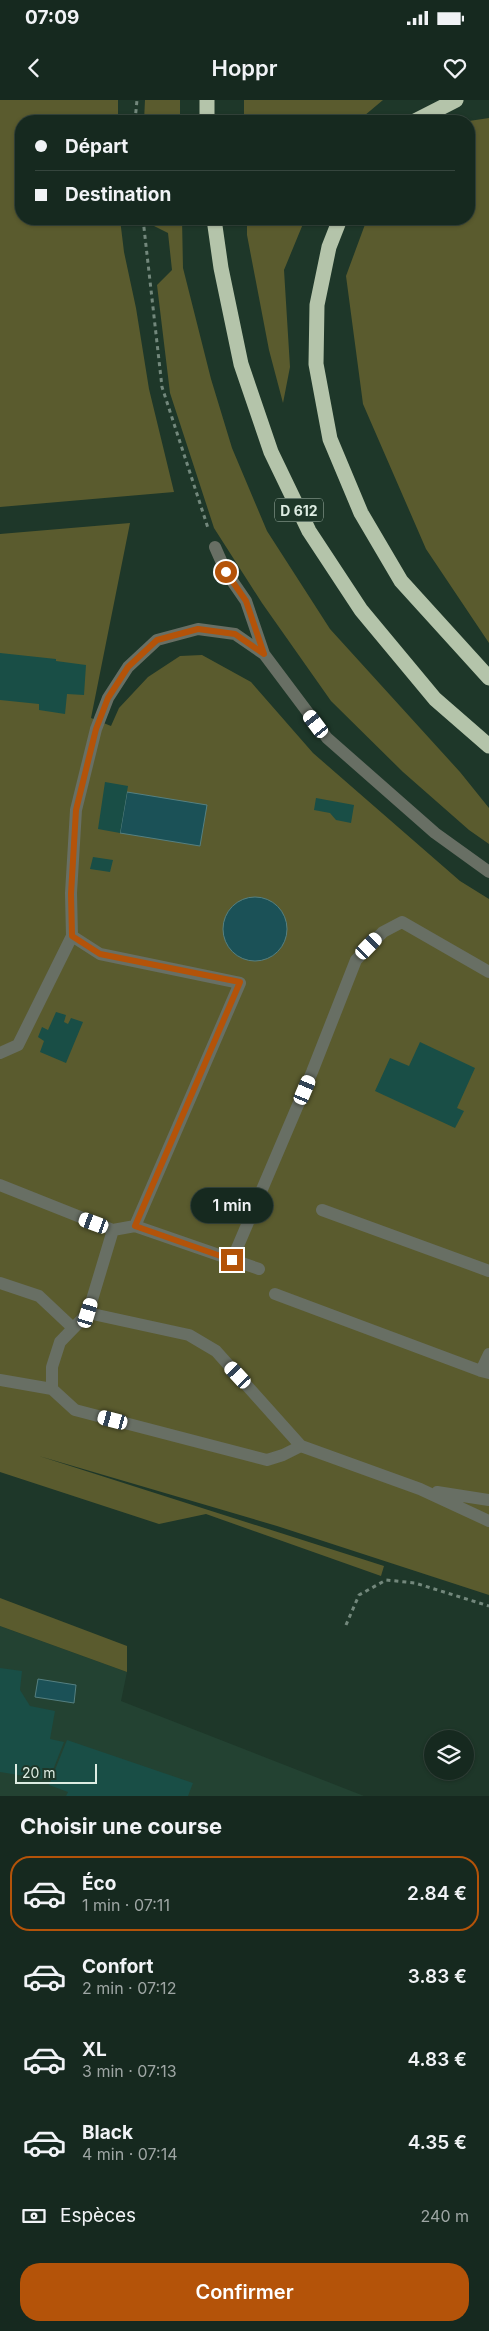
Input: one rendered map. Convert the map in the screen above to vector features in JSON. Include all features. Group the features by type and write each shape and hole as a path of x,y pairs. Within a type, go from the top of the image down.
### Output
{"highway":[{"path":"207,100 207,115"},
{"path":"426,115 456,100"},
{"name":"D 612","path":"215,225 221,268 241,364 272,452 309,531 361,610 435,699 489,746"},
{"path":"338,225 329,247 317,305 316,364 330,439 361,513 401,581 489,678"}],"lane":[{"path":"215,547 226,572 246,601 264,654 327,738 435,833 489,872"},
{"path":"0,1053 18,1045 72,936 71,894 76,810 96,729 108,698 128,667 157,640 198,629 235,634 264,654"},
{"path":"232,1260 312,1072 356,960 382,932 402,922 489,972"},
{"path":"72,936 100,954 240,982 135,1226"},
{"path":"0,1186 113,1230 135,1226 259,1269"},
{"path":"322,1210 489,1271"},
{"path":"52,1390 52,1367 60,1342 88,1313 113,1230"},
{"path":"0,1283 40,1296 73,1328"},
{"path":"275,1294 485,1372 489,1354"},
{"path":"88,1313 190,1336 216,1351 301,1446 420,1489 489,1521"},
{"path":"0,1380 52,1390 75,1410 266,1460 283,1455 301,1446"},
{"path":"420,1489 489,1500"}],"path":[{"path":"136,115 137,100"},
{"path":"144,225 162,387 215,547"},
{"path":"346,1625 359,1595 386,1580 415,1583 489,1606"}],"shaded area":[{"path":"0,100 118,100 118,115 15,115 15,225 121,225 149,389 174,492 0,507"},
{"path":"145,100 180,100 180,115 144,115"},
{"path":"244,100 383,100 365,115 244,115"},
{"path":"489,118 489,643 426,549 363,404 346,276 365,225 475,225 475,120"},
{"path":"182,225 183,268 211,379 232,448 267,531 330,629 460,772 489,808 489,844 469,830 403,772 331,701 262,603 214,528 170,393 157,285 172,270 168,233 154,226"},
{"path":"247,225 303,225 284,270 290,367 283,403 269,350 247,235"},
{"path":"130,523 91,718 111,726 119,708 148,677 180,656 202,655 251,682 313,753 460,881 489,899 489,1595 277,1526 39,1456 384,1566 381,1576 206,1514 159,1524 0,1472 0,534"},
{"path":"0,1598 127,1646 127,1672 0,1626"},
{"path":"0,1626 127,1672 121,1701 364,1796 0,1796"}],"water":[{"path":"127,792 207,805 200,846 120,833"},
{"path":"255,897 267,900 278,906 284,917 287,929 284,941 278,952 267,958 255,961 243,958 232,952 226,941 223,929 226,917 232,906 243,900"},
{"path":"38,1679 76,1685 74,1703 35,1697"}],"building":[{"path":"0,653 56,659 56,661 86,665 84,695 67,694 65,714 39,710 39,704 0,700"},
{"path":"105,782 128,786 120,833 98,829"},
{"path":"316,798 354,805 351,823 336,820 330,813 314,810"},
{"path":"93,857 113,860 110,872 90,869"},
{"path":"56,1012 66,1015 64,1022 68,1024 71,1018 83,1022 66,1063 40,1052 44,1041 38,1037 42,1027 48,1030"},
{"path":"420,1042 475,1068 457,1108 464,1111 455,1128 375,1091 390,1058 409,1066"},
{"path":"0,1668 22,1671 20,1690 30,1706 55,1711 50,1739 64,1742 49,1780 0,1772"},
{"path":"67,1740 193,1783 188,1796 66,1796 68,1792 49,1785"}],"route":[{"path":"226,572 246,601 264,654 235,634 198,629 157,640 128,667 108,698 96,729 76,810 71,894 72,936 100,954 240,982 135,1226 232,1260"}]}
